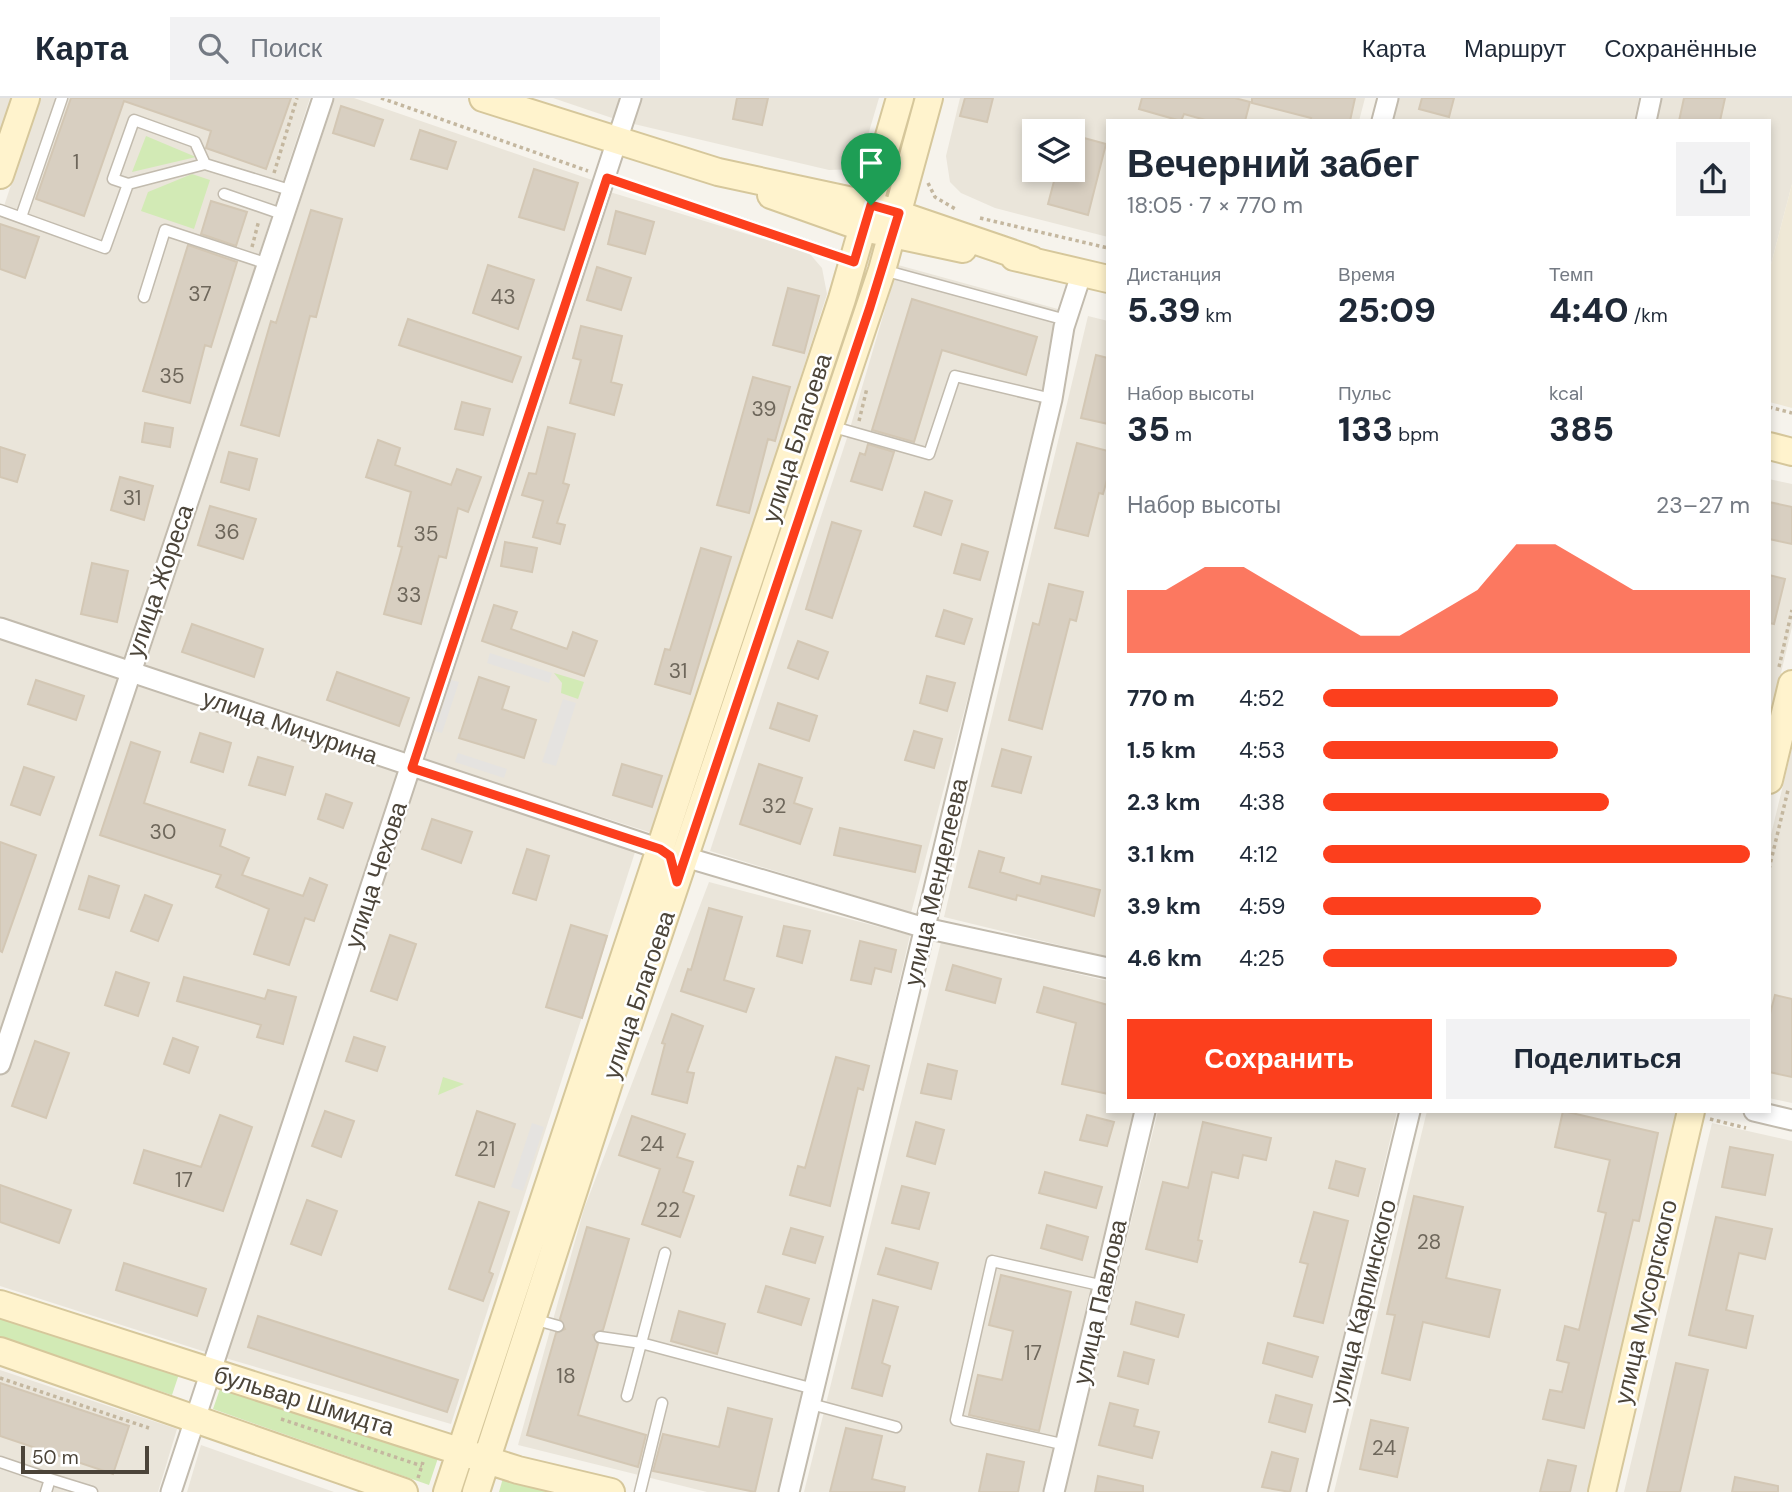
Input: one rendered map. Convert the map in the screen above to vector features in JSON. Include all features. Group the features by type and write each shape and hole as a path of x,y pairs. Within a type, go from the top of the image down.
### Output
{"main road":[{"path":"0,175 26,98"},
{"path":"483,98 895,224 1106,278"},
{"name":"улица Благоева","path":"476,1492 677,882 670,821 854,262 900,98"},
{"name":"улица Благоева","path":"447,1492 673,853 830,426 882,270 929,98"},
{"path":"1771,447 1792,452"},
{"path":"1779,784 1785,676"},
{"name":"улица Мусоргского","path":"1602,1492 1691,1113"},
{"name":"бульвар Шмидта","path":"0,1304 487,1459 611,1492"},
{"name":"бульвар Шмидта","path":"0,1351 190,1430 404,1492"}],"street":[{"name":"улица Чехова","path":"171,1492 607,178 631,98"},
{"path":"1383,119 1388,98"},
{"path":"1646,119 1651,98"},
{"name":"улица Жореса","path":"0,1064 129,673 293,191 319,99"},
{"name":"улица Менделеева","path":"789,1492 1052,399 1066,320 1082,272"},
{"name":"улица Мичурина","path":"0,628 412,768 673,853 925,928 1106,968"},
{"name":"улица Павлова","path":"1054,1492 1145,1113"},
{"name":"улица Карпинского","path":"1317,1492 1410,1113"},
{"path":"1762,1113 1792,1120"}],"lane":[{"path":"21,217 62,98"},
{"path":"205,164 195,142 134,120 113,179 128,184 205,164 293,191"},
{"path":"607,178 854,262"},
{"path":"0,210 105,248 128,184"},
{"path":"224,194 285,215"},
{"path":"144,297 166,230 268,264"},
{"path":"882,270 1066,320"},
{"path":"830,426 929,454 955,376 1052,399"},
{"path":"627,1396 665,1253"},
{"path":"1066,1445 956,1420 992,1261 1104,1286"},
{"path":"532,1319 558,1326"},
{"path":"600,1337 641,1343 813,1397 895,1427"},
{"path":"640,1492 662,1403"},
{"path":"0,1462 92,1492"},
{"path":"46,1492 50,1479"}],"path":[{"path":"381,98 607,178"},
{"path":"928,176 929,188 934,197 965,213"},
{"path":"976,217 1106,248"},
{"path":"856,433 869,379"},
{"path":"1771,408 1792,413"},
{"path":"1785,676 1792,610"},
{"path":"1771,852 1779,784"},
{"path":"0,1378 190,1430"}],"shaded area":[{"path":"0,98 16,98 0,145"},
{"path":"40,98 310,98 126,661 0,618 0,218"},
{"path":"335,98 354,98 595,181 405,753 145,666"},
{"path":"553,98 621,98 615,119"},
{"path":"641,98 879,98 858,169 829,170 634,124"},
{"path":"960,98 1365,98 1360,119 1106,119 1106,236 995,208 961,193 950,182 946,156"},
{"path":"1397,98 1639,98 1634,119 1392,119"},
{"path":"1662,98 1792,98 1792,184 1771,264 1771,119 1657,119"},
{"path":"1792,184 1792,408 1771,403 1771,264"},
{"path":"610,192 809,253 822,268 827,294 655,834 425,760"},
{"path":"898,265 1065,311 1024,485 911,913 710,851 848,435"},
{"path":"1088,316 1106,320 1106,957 944,917"},
{"path":"1771,479 1792,484 1792,627 1771,715"},
{"path":"0,628 636,849 451,1424 215,1355 0,1286"},
{"path":"490,653 552,673 549,683 487,663"},
{"path":"451,680 459,682 442,733 435,731"},
{"path":"563,699 576,703 556,766 542,762"},
{"path":"1792,748 1792,1103 1771,1098 1771,835"},
{"path":"458,753 507,769 504,778 455,762"},
{"path":"709,882 910,935 818,1338 779,1492 707,1492 518,1445 584,1209"},
{"path":"941,942 1106,981 1106,1113 1134,1113 1044,1492 804,1492"},
{"path":"1158,1113 1397,1113 1306,1492 1065,1492"},
{"path":"1427,1113 1678,1113 1591,1492 1334,1492"},
{"path":"532,1123 544,1127 523,1191 511,1187"},
{"path":"1712,1123 1792,1141 1792,1492 1624,1492"},
{"path":"0,1370 177,1429 158,1492 0,1492"},
{"path":"201,1445 334,1492 187,1492"}],"green space":[{"path":"146,136 196,157 132,172"},
{"path":"192,174 210,180 194,229 141,211 148,192"},
{"path":"554,673 584,682 578,699 561,693 562,683"},
{"path":"443,1077 464,1084 438,1095"},
{"path":"0,1312 180,1371 172,1395 0,1338"},
{"path":"222,1383 438,1458 429,1485 213,1409"},
{"path":"503,1478 564,1492 499,1492"}],"building":[{"path":"71,98 291,98 266,169 206,148 211,131 124,101 84,216 36,199"},
{"path":"737,98 768,98 762,125 733,119"},
{"path":"965,98 993,98 987,122 960,116"},
{"path":"1142,98 1235,98 1250,102 1246,119 1202,119 1184,114 1182,119 1174,119 1139,109"},
{"path":"1252,98 1355,98 1350,119 1311,119 1252,103"},
{"path":"1422,98 1454,98 1449,117 1419,109"},
{"path":"1684,98 1725,98 1720,119 1679,119"},
{"path":"341,106 383,120 374,146 333,133"},
{"path":"420,130 456,142 447,169 411,159"},
{"path":"1085,138 1106,144 1088,215 1048,204 1054,182 1085,182"},
{"path":"534,169 578,183 564,230 519,217"},
{"path":"211,201 247,212 236,246 201,234"},
{"path":"311,210 342,219 316,317 310,316 279,436 241,425 271,321 276,323"},
{"path":"616,211 654,222 645,254 608,244"},
{"path":"0,224 39,237 25,278 0,269"},
{"path":"188,245 237,262 211,347 205,345 190,403 143,391"},
{"path":"488,265 534,280 518,329 473,313"},
{"path":"597,267 631,278 621,310 587,300"},
{"path":"788,288 819,296 804,353 773,345"},
{"path":"912,299 1037,337 1026,375 942,350 914,442 872,430"},
{"path":"408,319 521,357 512,382 399,345"},
{"path":"581,326 622,336 611,382 622,385 614,415 570,403 581,360 573,358"},
{"path":"1096,355 1106,358 1106,424 1081,418"},
{"path":"753,377 790,387 775,441 768,439 749,513 717,505"},
{"path":"462,402 490,409 483,435 455,429"},
{"path":"145,423 173,428 170,447 142,442"},
{"path":"548,427 575,434 563,483 569,485 557,523 565,525 560,544 533,537 543,501 522,495 529,473 536,474"},
{"path":"378,440 400,448 395,465 451,485 457,469 481,477 468,512 458,508 446,558 439,556 421,624 384,614 402,547 398,546 411,492 366,477"},
{"path":"1077,443 1106,450 1106,483 1103,494 1099,493 1088,536 1055,528"},
{"path":"868,444 894,452 882,490 851,481 860,453 865,455"},
{"path":"0,447 25,455 17,482 0,477"},
{"path":"229,452 257,459 249,490 221,482"},
{"path":"120,477 153,486 144,520 111,510"},
{"path":"925,492 952,501 941,535 914,526"},
{"path":"1771,502 1792,507 1792,544 1771,539"},
{"path":"210,506 256,519 243,559 198,545"},
{"path":"832,522 861,531 832,618 806,609"},
{"path":"505,542 537,548 532,572 501,566"},
{"path":"962,544 988,552 980,580 954,573"},
{"path":"701,548 731,557 690,694 655,684 665,649 670,650"},
{"path":"92,563 128,571 117,622 81,614"},
{"path":"1771,576 1785,579 1774,624 1771,623"},
{"path":"1049,584 1083,592 1076,621 1070,619 1042,729 1009,720 1033,623 1039,625"},
{"path":"494,605 517,612 511,629 567,649 573,632 597,641 584,676 482,641"},
{"path":"944,610 972,619 964,644 936,636"},
{"path":"192,624 263,649 254,677 182,652"},
{"path":"798,641 828,652 818,679 788,668"},
{"path":"337,672 409,698 399,726 327,700"},
{"path":"927,676 955,683 947,711 920,703"},
{"path":"479,677 509,687 502,709 536,720 524,758 459,738"},
{"path":"36,680 84,696 76,720 28,704"},
{"path":"778,703 817,716 809,741 770,728"},
{"path":"914,731 942,739 934,768 905,760"},
{"path":"200,733 231,743 223,772 191,762"},
{"path":"131,742 160,752 144,803 225,830 220,846 249,858 242,875 303,896 310,878 327,885 314,921 305,918 289,965 254,954 269,909 216,887 221,875 100,835"},
{"path":"1002,749 1031,757 1021,793 992,786"},
{"path":"258,757 293,767 285,795 249,785"},
{"path":"622,764 662,776 652,807 613,795"},
{"path":"759,764 802,778 794,803 812,809 800,844 740,824"},
{"path":"24,767 54,777 40,815 11,805"},
{"path":"326,794 352,803 343,828 318,819"},
{"path":"432,819 472,832 461,863 422,849"},
{"path":"840,828 921,846 915,872 834,855"},
{"path":"0,842 36,855 2,952 0,951"},
{"path":"527,849 549,856 536,900 513,893"},
{"path":"979,851 1004,858 1000,872 1040,884 1042,876 1100,890 1094,916 1017,895 1016,900 969,887"},
{"path":"89,876 119,886 109,918 79,909"},
{"path":"145,895 172,905 158,941 131,931"},
{"path":"709,908 742,917 724,980 754,989 746,1012 681,991 688,969 691,970"},
{"path":"571,925 607,936 582,1018 546,1007"},
{"path":"784,926 810,931 802,963 777,956"},
{"path":"390,935 416,944 397,1000 371,991"},
{"path":"860,941 896,950 891,972 875,968 871,984 851,980"},
{"path":"953,965 1001,979 995,1003 946,990"},
{"path":"116,972 149,983 138,1016 105,1005"},
{"path":"184,977 265,999 268,990 296,997 283,1044 257,1037 261,1025 177,1001"},
{"path":"1044,987 1106,1004 1106,1094 1062,1084 1076,1023 1037,1012"},
{"path":"1775,995 1792,999 1792,1077 1771,1072 1771,1010"},
{"path":"672,1014 703,1026 687,1072 694,1073 687,1103 652,1094 665,1044 662,1043"},
{"path":"354,1037 385,1047 377,1071 346,1061"},
{"path":"173,1038 198,1047 189,1073 164,1064"},
{"path":"35,1041 69,1053 46,1118 12,1106"},
{"path":"836,1057 869,1066 863,1090 858,1088 830,1206 790,1195 798,1166 805,1168"},
{"path":"928,1064 957,1071 951,1099 921,1093"},
{"path":"325,1111 354,1121 341,1157 312,1146"},
{"path":"477,1111 515,1124 494,1187 456,1175"},
{"path":"1563,1113 1658,1133 1639,1221 1633,1220 1584,1428 1543,1419 1550,1390 1562,1392 1569,1363 1557,1360 1565,1326 1579,1330 1606,1213 1598,1211 1610,1160 1555,1147"},
{"path":"220,1115 252,1127 223,1211 134,1183 144,1150 201,1167"},
{"path":"1087,1115 1114,1122 1107,1146 1080,1140"},
{"path":"632,1116 685,1134 677,1157 693,1162 683,1192 694,1196 680,1237 642,1224 660,1169 619,1155"},
{"path":"916,1122 944,1130 935,1164 907,1156"},
{"path":"1203,1122 1271,1138 1266,1160 1243,1155 1238,1178 1212,1172 1198,1240 1202,1241 1197,1262 1146,1249 1163,1182 1188,1188"},
{"path":"1730,1147 1773,1155 1765,1195 1722,1187"},
{"path":"1336,1161 1365,1169 1358,1196 1329,1188"},
{"path":"1045,1172 1102,1187 1096,1208 1039,1193"},
{"path":"0,1185 71,1210 59,1243 0,1222"},
{"path":"902,1186 929,1193 919,1229 892,1223"},
{"path":"1414,1196 1463,1207 1446,1278 1500,1290 1489,1337 1423,1322 1410,1380 1382,1373 1395,1315 1387,1314"},
{"path":"307,1200 337,1211 321,1255 291,1244"},
{"path":"479,1202 509,1212 489,1272 493,1274 483,1301 449,1289"},
{"path":"1314,1212 1348,1221 1323,1323 1294,1316 1308,1264 1300,1262"},
{"path":"1716,1217 1772,1229 1765,1259 1739,1253 1726,1310 1753,1316 1746,1348 1689,1335"},
{"path":"1047,1225 1088,1237 1082,1260 1041,1248"},
{"path":"587,1227 629,1239 603,1330 593,1335 598,1344 578,1415 646,1435 638,1467 527,1435 556,1333 565,1329 560,1319"},
{"path":"791,1228 823,1237 815,1263 783,1254"},
{"path":"886,1248 938,1263 931,1289 878,1274"},
{"path":"124,1263 206,1289 197,1316 116,1290"},
{"path":"1001,1275 1071,1292 1039,1431 969,1415 978,1375 1002,1380 1013,1331 989,1325"},
{"path":"766,1286 809,1299 801,1325 758,1312"},
{"path":"873,1300 898,1307 882,1363 890,1366 882,1396 852,1388"},
{"path":"1136,1302 1184,1315 1178,1337 1131,1324"},
{"path":"679,1311 725,1324 717,1354 671,1341"},
{"path":"258,1316 458,1380 447,1412 248,1347"},
{"path":"1268,1343 1318,1357 1312,1377 1263,1363"},
{"path":"1124,1352 1154,1360 1148,1384 1118,1376"},
{"path":"1676,1363 1708,1370 1680,1492 1647,1492"},
{"path":"0,1383 129,1426 113,1474 0,1436"},
{"path":"1276,1395 1312,1405 1305,1432 1269,1422"},
{"path":"1110,1403 1138,1410 1134,1426 1159,1432 1152,1458 1099,1445"},
{"path":"728,1408 772,1419 755,1492 653,1471 663,1434 719,1447"},
{"path":"1371,1420 1408,1428 1397,1477 1360,1469"},
{"path":"846,1428 882,1436 872,1479 905,1487 904,1492 830,1492"},
{"path":"1272,1452 1298,1459 1290,1492 1262,1487"},
{"path":"987,1454 1024,1462 1018,1492 979,1492"},
{"path":"1548,1460 1576,1466 1570,1492 1540,1492"},
{"path":"1098,1476 1143,1486 1143,1492 1095,1492"},
{"path":"1735,1477 1778,1486 1778,1492 1732,1492"}],"route":[{"path":"607,178 854,262 871,205 899,213 677,882 670,856 660,849 412,768 607,178"}]}
